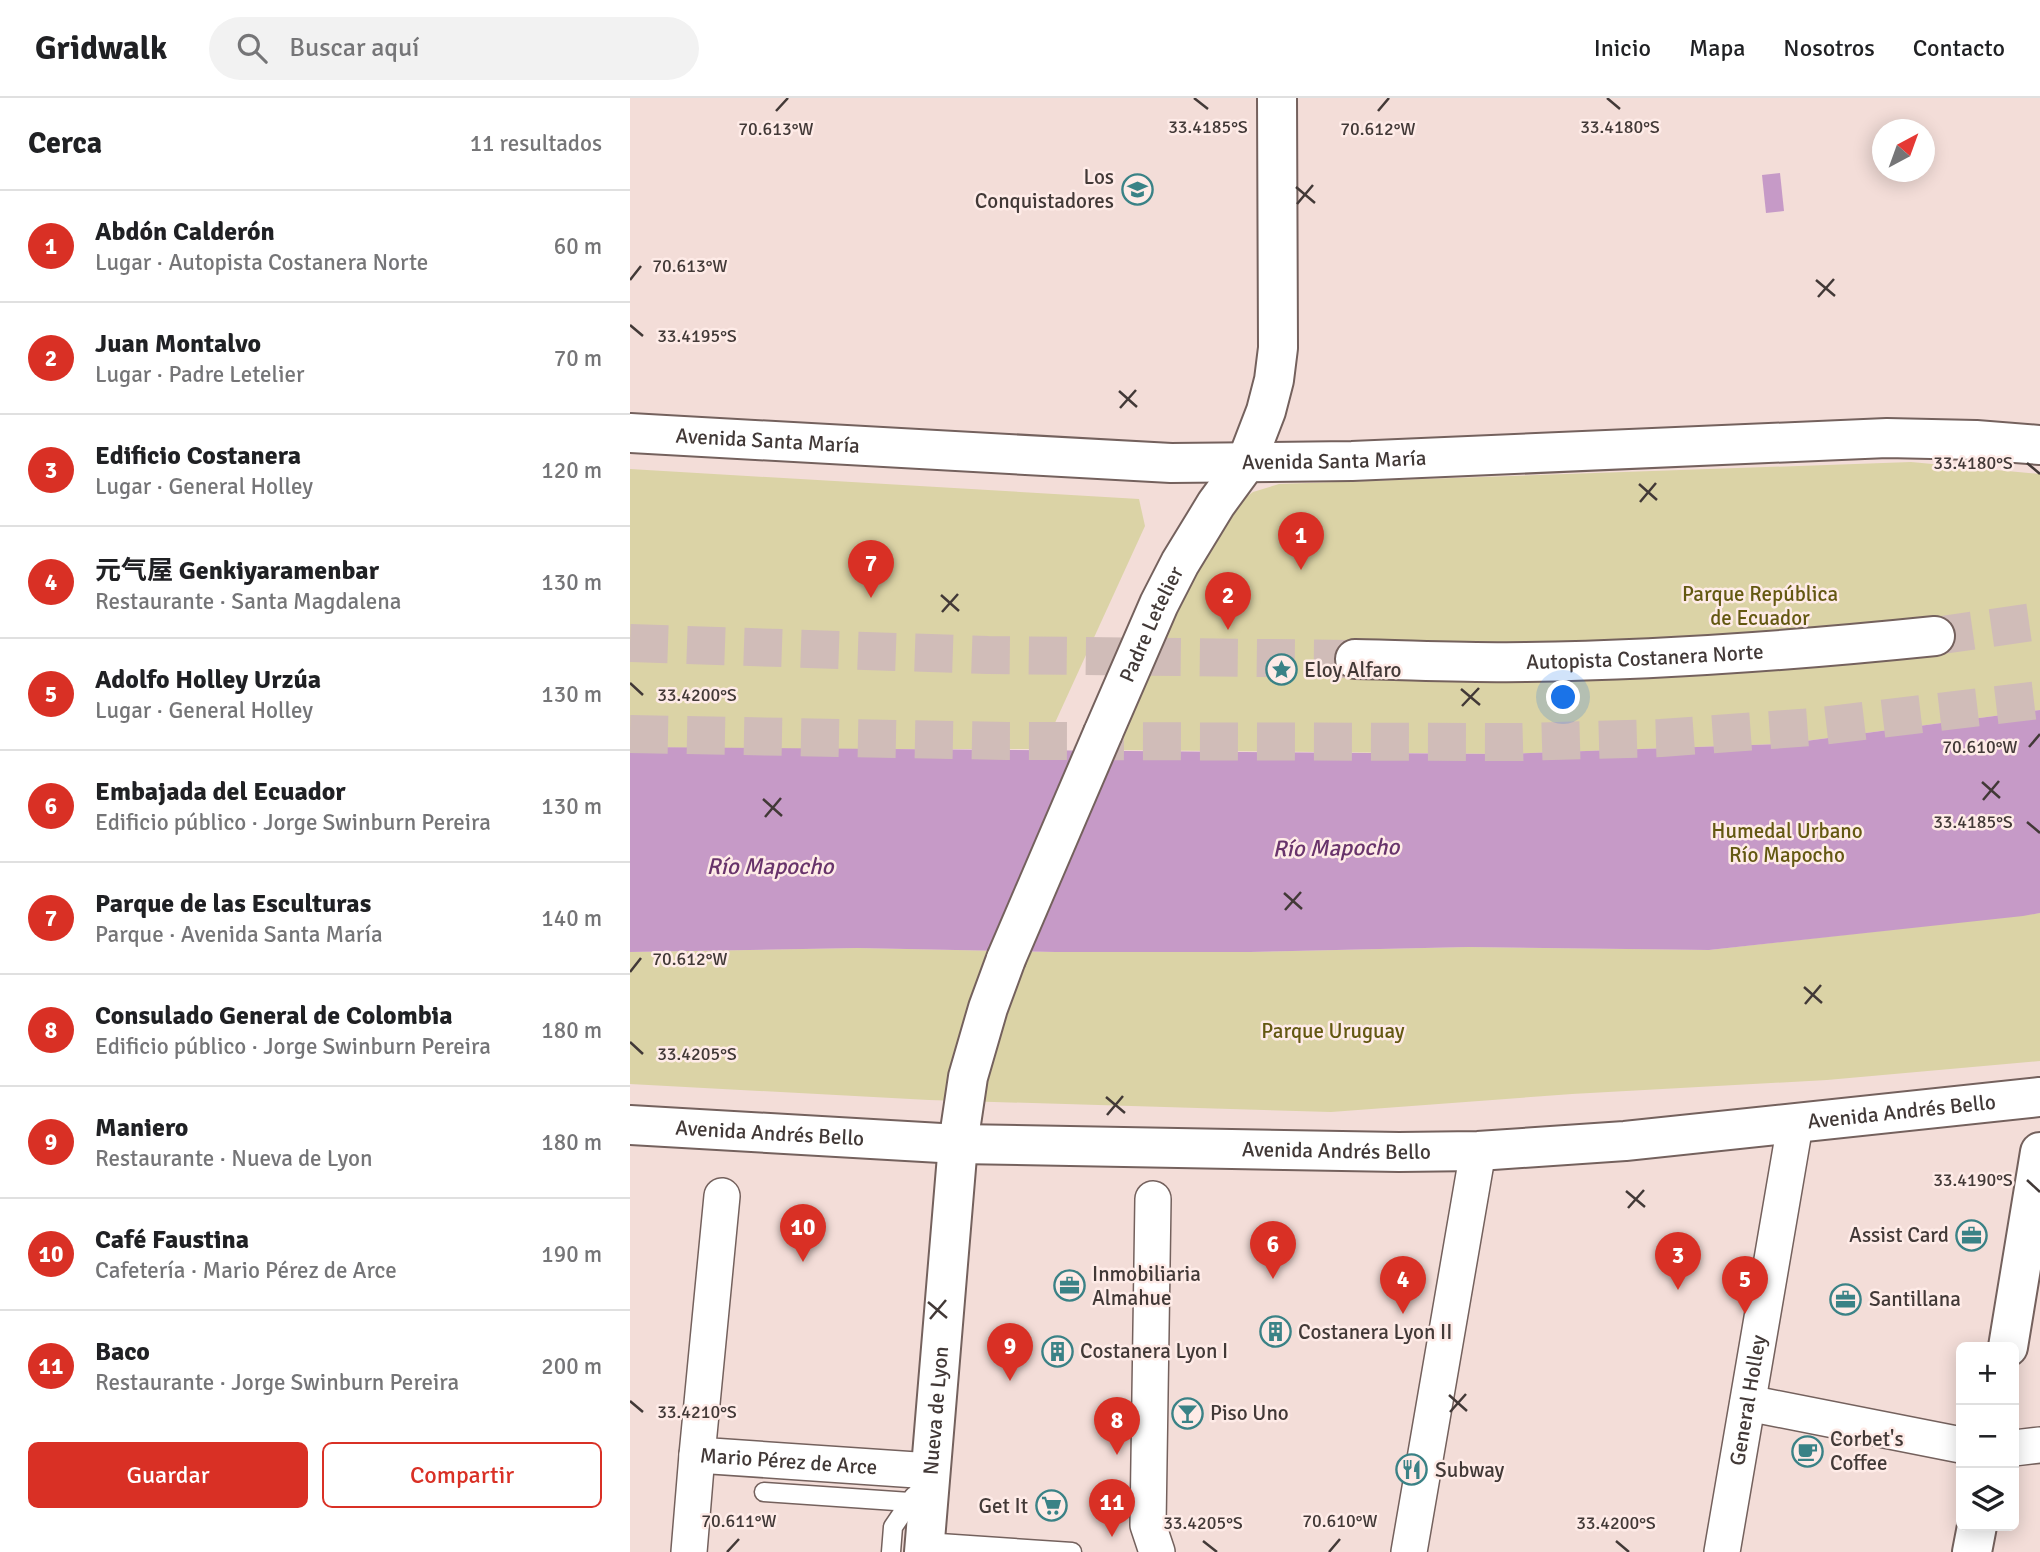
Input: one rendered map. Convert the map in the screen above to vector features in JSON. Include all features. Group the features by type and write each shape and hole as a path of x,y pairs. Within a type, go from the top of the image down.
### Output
{"main road":[{"name":"Padre Letelier","path":"958,1144 968,1077 988,1008 1006,959 1159,604 1216,504 1246,463 1266,411 1278,348 1277,98"},
{"name":"Avenida Santa María","path":"630,433 1171,463 1340,462 1887,438 2040,445"},
{"name":"Autopista Costanera Norte","path":"1355,659 1523,662 1647,658 1792,650 1935,636"},
{"name":"Avenida Andrés Bello","path":"630,1125 958,1144 1478,1151 1795,1125 2040,1097"},
{"name":"Nueva de Lyon","path":"913,1549 958,1144"},
{"path":"2009,1342 2040,1152"},
{"path":"1972,1552 1976,1531"}],"street":[{"name":"General Holley","path":"1722,1552 1795,1125"},
{"path":"1409,1552 1478,1151"},
{"name":"Mario Pérez de Arce","path":"722,1196 697,1455 920,1487"},
{"path":"1153,1199 1148,1525 1157,1552"},
{"path":"1748,1403 1956,1444"},
{"path":"2019,1448 2040,1446"},
{"path":"690,1552 697,1455"}],"lane":[{"path":"764,1492 920,1487"},
{"path":"913,1549 1072,1552"}],"green space":[{"name":"Parque República de Ecuador","path":"1911,462 2040,474 2040,710 1783,744 1503,754 1114,750 1176,602 1242,500 1253,492 1279,484"},
{"path":"630,469 1139,499 1145,526 1043,749 630,747"},
{"name":"Parque Uruguay","path":"2040,913 2040,1061 1827,1080 1572,1094 1331,1112 929,1100 630,1084 630,952 857,948 1056,952 1250,952 1468,947 1709,950"}],"water":[{"path":"1780,173 1784,211 1766,213 1762,175"},
{"name":"Humedal Urbano Río Mapocho","path":"2040,710 2040,913 2023,916 1709,950 1468,947 1250,952 1056,952 857,948 630,952 630,747 1503,754 1783,744"}],"tunnel":[{"path":"1935,636 2040,621"},
{"path":"630,643 988,655 1355,659"},
{"path":"630,734 1007,741 1520,742 1661,738 1812,727 2040,700"}],"place":[{"name":"Los Conquistadores","path":"1137,189"},
{"name":"Abdón Calderón","path":"1301,570"},
{"name":"Parque de las Esculturas","path":"871,598"},
{"name":"Juan Montalvo","path":"1228,630"},
{"name":"Eloy Alfaro","path":"1281,670"},
{"name":"Assist Card","path":"1972,1235"},
{"name":"Café Faustina","path":"803,1262"},
{"name":"Embajada del Ecuador","path":"1273,1279"},
{"name":"Inmobiliaria Almahue","path":"1069,1286"},
{"name":"Edificio Costanera","path":"1678,1290"},
{"name":"Santillana","path":"1846,1299"},
{"name":"元气屋 Genkiyaramenbar","path":"1403,1314"},
{"name":"Adolfo Holley Urzúa","path":"1745,1314"},
{"name":"Costanera Lyon II","path":"1275,1332"},
{"name":"Costanera Lyon I","path":"1057,1351"},
{"name":"Maniero","path":"1010,1381"},
{"name":"Piso Uno","path":"1187,1413"},
{"name":"Corbet's Coffee","path":"1807,1451"},
{"name":"Consulado General de Colombia","path":"1117,1455"},
{"name":"Subway","path":"1412,1470"},
{"name":"Get It","path":"1051,1506"},
{"name":"Baco","path":"1112,1537"}],"water label":[{"name":"Río Mapocho","path":"1336,848"},
{"name":"Río Mapocho","path":"770,866"}]}
